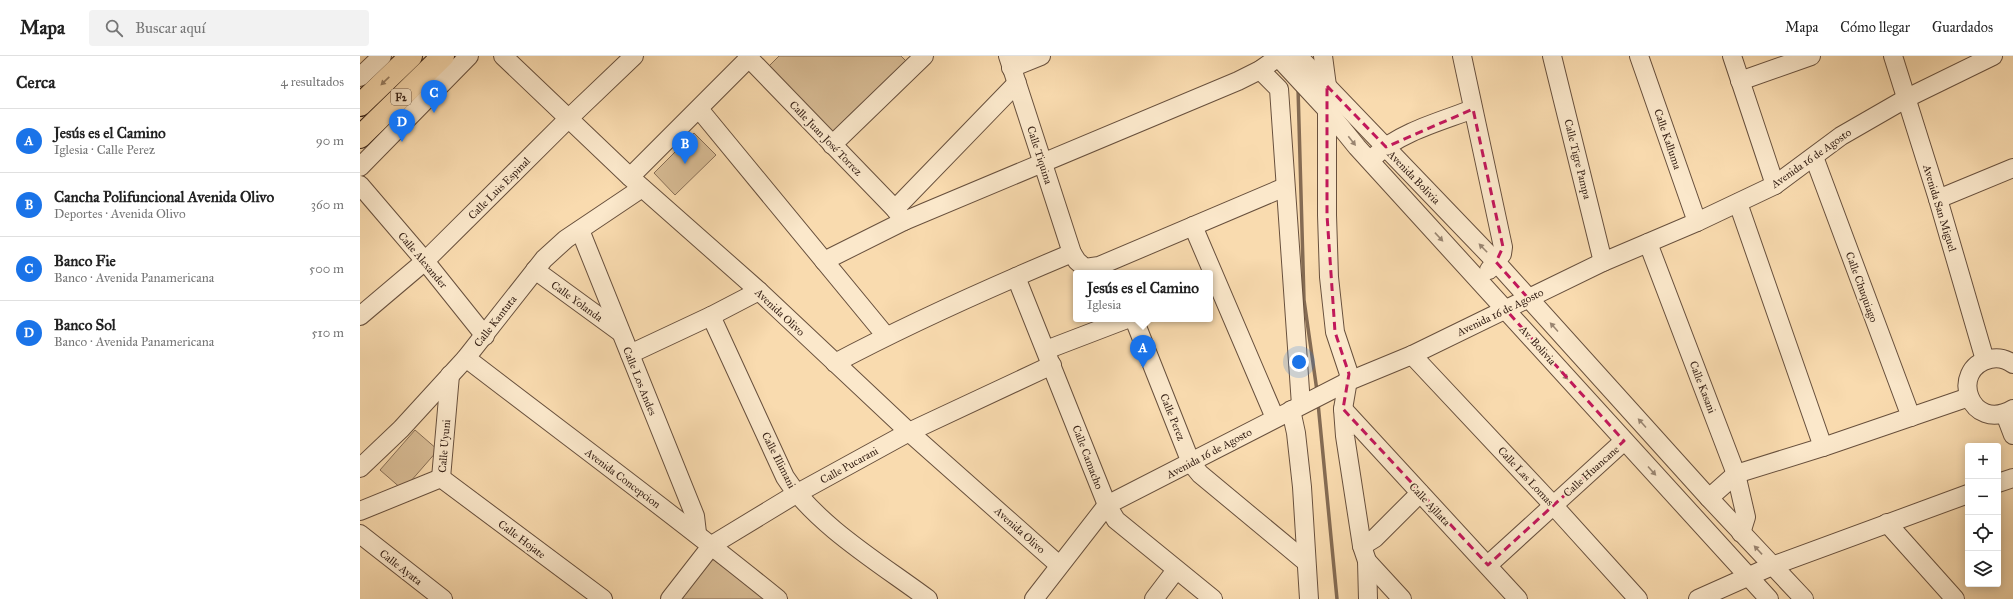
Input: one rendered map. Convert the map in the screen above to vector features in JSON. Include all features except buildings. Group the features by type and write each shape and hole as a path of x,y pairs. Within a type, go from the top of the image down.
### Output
{"highway":[{"name":"F2","path":"360,106 410,56"},
{"name":"F2","path":"360,137 443,56"}],"street":[{"path":"360,78 382,56"},
{"path":"360,167 468,56"},
{"name":"Avenida Olivo","path":"503,56 636,183 759,291 909,432 1059,565"},
{"name":"Calle Luis Espinal","path":"360,316 425,260 634,56"},
{"path":"899,215 1012,69 1041,56"},
{"path":"1323,56 1327,86 1328,110 1327,215 1329,277 1335,332 1348,368 1349,381 1344,396 1343,409 1345,436 1365,554 1368,599"},
{"path":"1462,56 1503,247 1502,254 1479,280"},
{"name":"Calle Tigre Pampa","path":"1552,56 1604,262"},
{"name":"Calle Kalluma","path":"1638,56 1697,222"},
{"path":"1732,56 1775,185"},
{"path":"1740,81 1811,56"},
{"name":"Avenida San Miguel","path":"1893,56 1938,199 1985,360"},
{"name":"Avenida 16 de Agosto","path":"1034,599 1107,505 1349,381 1412,355 1604,262 1697,222 1775,185 1841,136 1907,98 1993,56"},
{"path":"832,145 919,58"},
{"name":"Calle Juan José Torrez","path":"755,59 832,145 899,215"},
{"name":"Calle Kantuta","path":"360,468 401,429 466,358 485,336 535,270 553,250 580,230 636,183 700,109 755,59"},
{"path":"824,261 899,215 1043,164 1260,70 1288,60"},
{"name":"Avenida Bolivia","path":"1288,60 1327,86 1496,262 1528,298"},
{"name":"Av. Bolivia","path":"1288,60 1309,89 1370,161 1768,599"},
{"name":"Calle Tiquina","path":"1012,69 1072,253"},
{"path":"1260,70 1278,89 1285,187 1289,411"},
{"path":"700,109 886,336"},
{"path":"1370,161 1386,147 1407,135 1473,109"},
{"name":"Calle Chuquiago","path":"1814,156 1911,417"},
{"path":"1938,199 2013,168"},
{"name":"Calle Alexander","path":"360,185 425,260 485,336"},
{"path":"835,363 886,336 1072,253 1081,266 1092,268 1285,187"},
{"path":"1738,203 1823,447"},
{"path":"1193,226 1209,270"},
{"name":"Calle Los Andes","path":"580,230 695,516 697,533"},
{"name":"Calle Kasani","path":"1648,242 1736,474 1746,517 1741,533"},
{"name":"Calle Yolanda","path":"535,270 620,332"},
{"name":"Calle Camacho","path":"1016,277 1107,505 1116,520 1213,599"},
{"path":"1213,282 1289,411 1296,433 1302,487 1309,599"},
{"path":"630,354 711,316 759,291"},
{"path":"1528,298 1741,533 1804,599"},
{"name":"Calle Illimani","path":"711,316 785,477 796,494 815,513 928,599"},
{"name":"Calle Pucarani","path":"670,599 712,545 796,494 909,432 1049,357 1121,322"},
{"name":"Calle Perez","path":"1135,322 1191,463 1200,474 1306,562"},
{"name":"Calle Las Lomas","path":"1412,355 1553,505 1638,599"},
{"name":"Avenida Concepcion","path":"466,358 697,533 778,599"},
{"path":"2013,364 2003,359 1994,358 1985,360 1974,368 1968,379 1969,397 1973,404 1983,412 1996,415 2009,412 2013,435"},
{"name":"Calle Uyuni","path":"360,511 441,478 450,375"},
{"path":"1710,498 1736,474 1823,447 1969,397"},
{"name":"Calle Ajllata","path":"1343,409 1518,599"},
{"name":"Calle Huancane","path":"1488,565 1624,441"},
{"name":"Calle Hojate","path":"441,478 603,599"},
{"path":"2001,482 2013,478"},
{"path":"1365,554 1375,538 1420,493"},
{"path":"1698,599 1772,566 1965,495"},
{"path":"1887,523 1955,599"},
{"name":"Calle Ayata","path":"360,534 443,599"},
{"path":"1365,554 1402,599"},
{"path":"1154,599 1176,570"}],"highlighted area":[{"path":"1327,86 1386,147 1473,109 1503,247 1496,262 1528,298 1506,310 1624,441 1488,565 1343,409 1349,374 1335,332 1327,215"}],"shaded area":[{"path":"779,56 901,56 906,61 832,132 769,66"},
{"path":"694,133 716,155 675,195 654,173"},
{"path":"415,430 438,450 403,490 380,470"},
{"path":"711,558 768,599 682,599"}],"waterway":[{"path":"1298,88 1304,300 1317,391"},
{"path":"1318,403 1337,599"}],"place":[{"name":"Banco Fie","path":"434,113"},
{"name":"Banco Sol","path":"402,142"},
{"name":"Cancha Polifuncional Avenida Olivo","path":"685,164"},
{"name":"Jesús es el Camino","path":"1143,368"}]}
